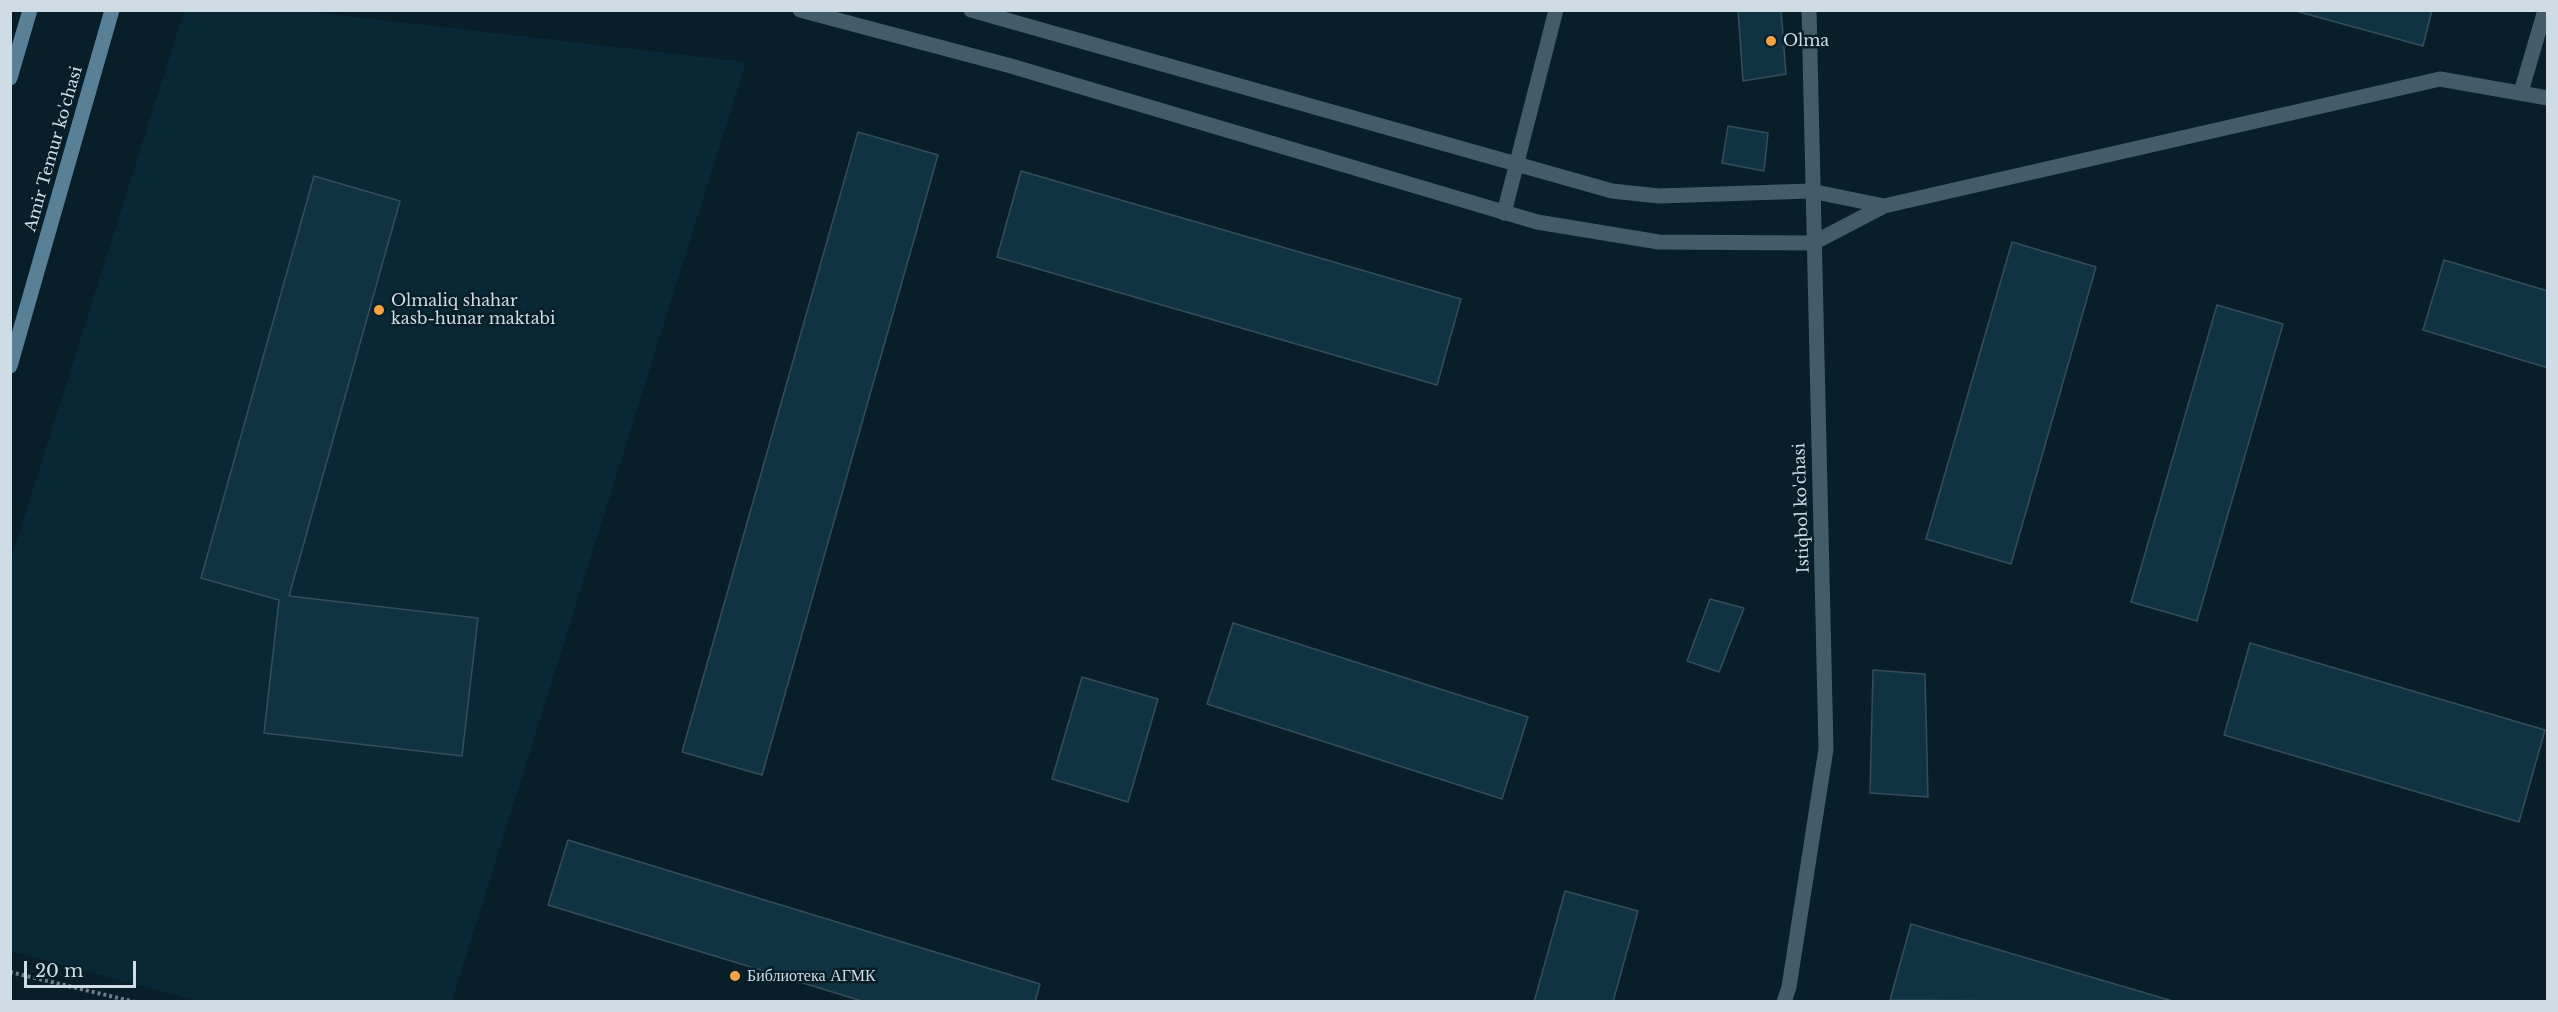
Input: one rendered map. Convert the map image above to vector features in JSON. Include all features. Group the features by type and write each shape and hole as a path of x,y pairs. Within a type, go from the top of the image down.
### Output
{"main road":[{"path":"10,78 30,10"},
{"name":"Amir Temur ko'chasi","path":"10,366 112,10"}],"street":[{"path":"800,10 1022,70 1504,213 1550,225 1659,242 1813,243 1884,206 2440,79 2547,98"},
{"path":"971,10 1612,191 1659,196 1812,191 1884,206"},
{"path":"1504,213 1556,10"},
{"name":"Istiqbol ko'chasi","path":"1784,1002 1789,987 1826,749 1809,10"},
{"path":"2521,92 2545,10"}],"path":[{"path":"10,972 135,1002"}],"shaded area":[{"name":"Olmaliq shahar kasb-hunar maktabi","path":"184,11 305,11 746,62 452,1001 197,1001 11,951 11,559"}],"building":[{"path":"1738,10 1781,10 1786,74 1743,81"},
{"path":"2292,10 2432,10 2423,46"},
{"path":"1728,126 1768,133 1764,171 1722,163"},
{"path":"858,132 938,155 762,775 682,752"},
{"path":"1021,171 1461,299 1437,385 997,257"},
{"path":"314,176 400,201 289,596 478,618 462,756 264,733 279,600 201,578"},
{"path":"2012,242 2096,267 2011,564 1926,539"},
{"path":"2444,260 2548,291 2548,368 2423,330"},
{"path":"2217,305 2283,324 2197,621 2131,602"},
{"path":"1710,599 1744,608 1719,672 1687,661"},
{"path":"1233,623 1528,717 1502,799 1207,704"},
{"path":"2250,643 2545,730 2519,822 2224,735"},
{"path":"1873,670 1925,674 1928,797 1870,793"},
{"path":"1082,677 1158,699 1128,802 1052,779"},
{"path":"568,840 1040,984 1035,1002 865,1002 548,905"},
{"path":"1565,891 1638,911 1613,1002 1534,1002"},
{"path":"1911,924 2176,1002 1890,1000"}],"place":[{"name":"Olma","path":"1771,41"},
{"name":"Olmaliq shahar kasb-hunar maktabi","path":"379,310"},
{"name":"Библиотека АГМК","path":"735,976"}]}
